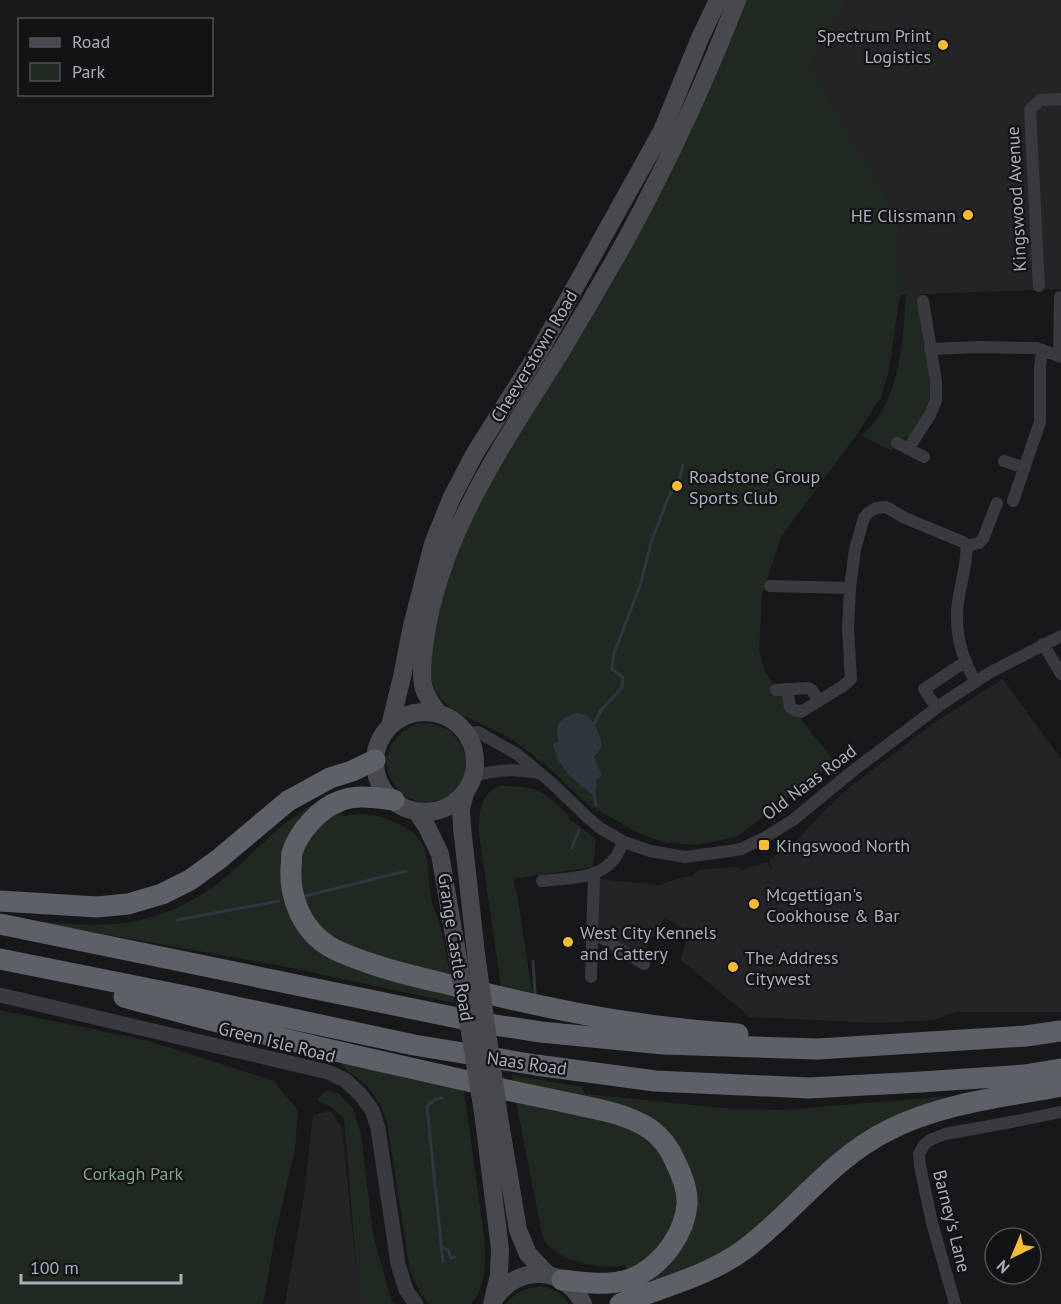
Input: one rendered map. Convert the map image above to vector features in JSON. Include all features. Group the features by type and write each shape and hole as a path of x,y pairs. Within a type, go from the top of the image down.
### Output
{"highway":[{"path":"0,901 96,907 128,904 162,894 190,880 212,864 288,801 330,778 375,760"},
{"path":"394,800 360,796 329,806 306,826 292,853 291,879 295,901 305,922 309,929 327,945 351,957 390,970 511,999 630,1023 758,1036 924,1043"},
{"name":"Naas Road","path":"0,924 482,1023 541,1032 663,1044 819,1049 1026,1036 1061,1031"},
{"name":"Naas Road","path":"0,959 414,1045 536,1065 655,1080 809,1088 1024,1075 1061,1069"},
{"path":"0,965 270,1035 518,1093 602,1110 628,1118 651,1130 669,1148 680,1171 686,1192 687,1204 683,1222 667,1252 641,1274 623,1281 609,1284 554,1277"},
{"path":"620,1304 693,1277 736,1255 783,1216 848,1155 888,1130 957,1106 1061,1086"}],"main road":[{"name":"Cheeverstown Road","path":"390,726 433,544 451,499 475,453 540,351 662,131 718,0"},
{"name":"Cheeverstown Road","path":"438,713 424,688 422,663 435,591 450,550 471,500 573,331 675,146 737,0"},
{"path":"416,712 438,713 460,725 472,743 476,765 474,776 465,793 442,809 429,812 404,807 385,792 376,771 375,760 377,747 390,726 402,717 416,712"},
{"name":"Grange Castle Road","path":"465,793 461,809 462,827 491,1115 500,1249 499,1275 492,1304"},
{"name":"Grange Castle Road","path":"416,811 427,827 440,854 457,953 518,1230 528,1254 554,1277 572,1287 583,1304"},
{"name":"Grange Castle Road","path":"492,1304 501,1289 515,1279 531,1274 554,1277"}],"street":[{"name":"Kingswood Avenue","path":"1038,286 1030,110 1040,100 1061,99"},
{"path":"930,349 1037,348 1060,357 1060,297"},
{"path":"923,301 936,381 936,400 930,415 903,446 924,457"},
{"path":"1013,501 1040,422 1042,350"},
{"path":"1004,461 1025,468"},
{"path":"967,546 979,543 983,539 997,503"},
{"path":"819,701 808,688 781,689 790,706 795,711 801,712 819,701 843,686 851,679 848,628 850,588 855,549 864,518 868,513 876,508 886,507 905,518 963,542 967,546"},
{"path":"967,546 957,611 959,639 965,662 976,682"},
{"path":"770,586 850,588"},
{"name":"Old Naas Road","path":"466,733 478,732 517,754 600,828 624,842 650,851 685,857 741,849 793,820 854,770 943,703 990,673 1061,636"},
{"path":"1043,644 1061,674"},
{"path":"932,701 924,689 965,662"},
{"path":"474,776 490,771 516,770 539,773"},
{"path":"542,881 599,872 617,855 624,842"},
{"path":"591,977 594,874"},
{"path":"592,935 600,937 644,964"},
{"name":"Green Isle Road","path":"0,995 328,1072 345,1080 372,1110 378,1128 398,1264 406,1290 416,1304"},
{"name":"Barney's Lane","path":"955,1304 932,1223 920,1166 919,1154 924,1144 945,1134 1061,1112"}],"shaded area":[{"path":"847,0 1061,0 1061,289 900,295 899,230 891,207 809,66"},
{"path":"1003,679 1061,759 1061,1012 956,1012 934,1020 877,1023 750,1017 681,960 688,932 665,917 642,955 599,931 599,879 659,885 693,876 698,870 738,867 741,870 767,862 772,870 769,860 799,838 850,787 935,722"},
{"path":"575,713 585,715 591,720 600,739 600,749 594,757 602,775 596,780 594,796 564,768 553,744 559,741 557,731 559,723"},
{"path":"331,1111 342,1128 358,1285 364,1304 285,1304 304,1196 313,1115"}],"green space":[{"name":"Roadstone Group Sports Club","path":"745,0 847,0 809,66 891,207 899,230 900,295 889,370 881,397 857,434 781,537 762,595 759,649 765,672 835,762 737,837 695,845 662,842 639,833 587,804 547,766 514,741 452,710 434,691 430,672 434,623 456,549 495,475 608,291 642,226"},
{"path":"920,294 919,308 923,343 931,370 931,391 928,406 910,439 906,436 902,441 898,438 892,451 862,436 880,414 893,386 900,356 906,295"},
{"path":"432,723 449,730 460,742 466,757 465,776 457,792 441,800 423,803 406,797 394,785 388,773 386,760 391,745 402,732 416,724"},
{"path":"500,786 523,787 539,791 560,807 569,819 596,839 593,867 513,879 532,992 501,987 479,834 480,812 484,799 493,789"},
{"path":"315,803 318,808 287,852 322,954 369,974 453,996 454,1003 292,968 33,921 88,925 112,924 136,921 181,906 227,876 274,833"},
{"path":"340,809 343,817 362,814 390,820 407,829 420,840 426,854 432,902 442,933 450,979 332,940 310,916 303,901 299,866 312,834"},
{"name":"Corkagh Park","path":"0,1010 149,1041 274,1081 298,1111 295,1149 275,1236 263,1304 0,1304"},
{"path":"338,1058 464,1090 485,1244 484,1276 471,1304 429,1304 420,1293 410,1270 387,1122 381,1106 367,1085 346,1070"},
{"path":"512,1075 582,1087 585,1094 732,1109 784,1110 975,1094 918,1109 741,1244 646,1288 644,1279 695,1189 689,1165 674,1141 513,1086"},
{"path":"326,1090 339,1094 353,1109 361,1134 373,1235 394,1304 364,1304 358,1285 344,1118 331,1107 317,1100"},
{"path":"516,1101 619,1123 656,1143 678,1183 677,1221 658,1251 628,1270 625,1265 606,1267 574,1261 549,1246 541,1230"},
{"path":"541,1286 557,1292 569,1304 506,1304 521,1291"}],"waterway":[{"path":"593,726 601,710 622,688 623,678 612,669 614,653 640,586 651,543 668,498 680,478 683,465"},
{"path":"594,793 596,805"},
{"path":"572,848 579,830"},
{"path":"305,896 406,871"},
{"path":"177,920 279,901"},
{"path":"533,961 535,993"},
{"path":"442,1098 434,1100 427,1107 443,1262"},
{"path":"442,1247 448,1250 451,1258 455,1257"}],"place":[{"name":"Spectrum Print Logistics","path":"943,45"},
{"name":"HE Clissmann","path":"968,215"},
{"name":"Roadstone Group Sports Club","path":"677,486"},
{"name":"Kingswood North","path":"764,845"},
{"name":"Mcgettigan's Cookhouse & Bar","path":"754,904"},
{"name":"West City Kennels and Cattery","path":"568,942"},
{"name":"The Address Citywest","path":"733,967"}]}
